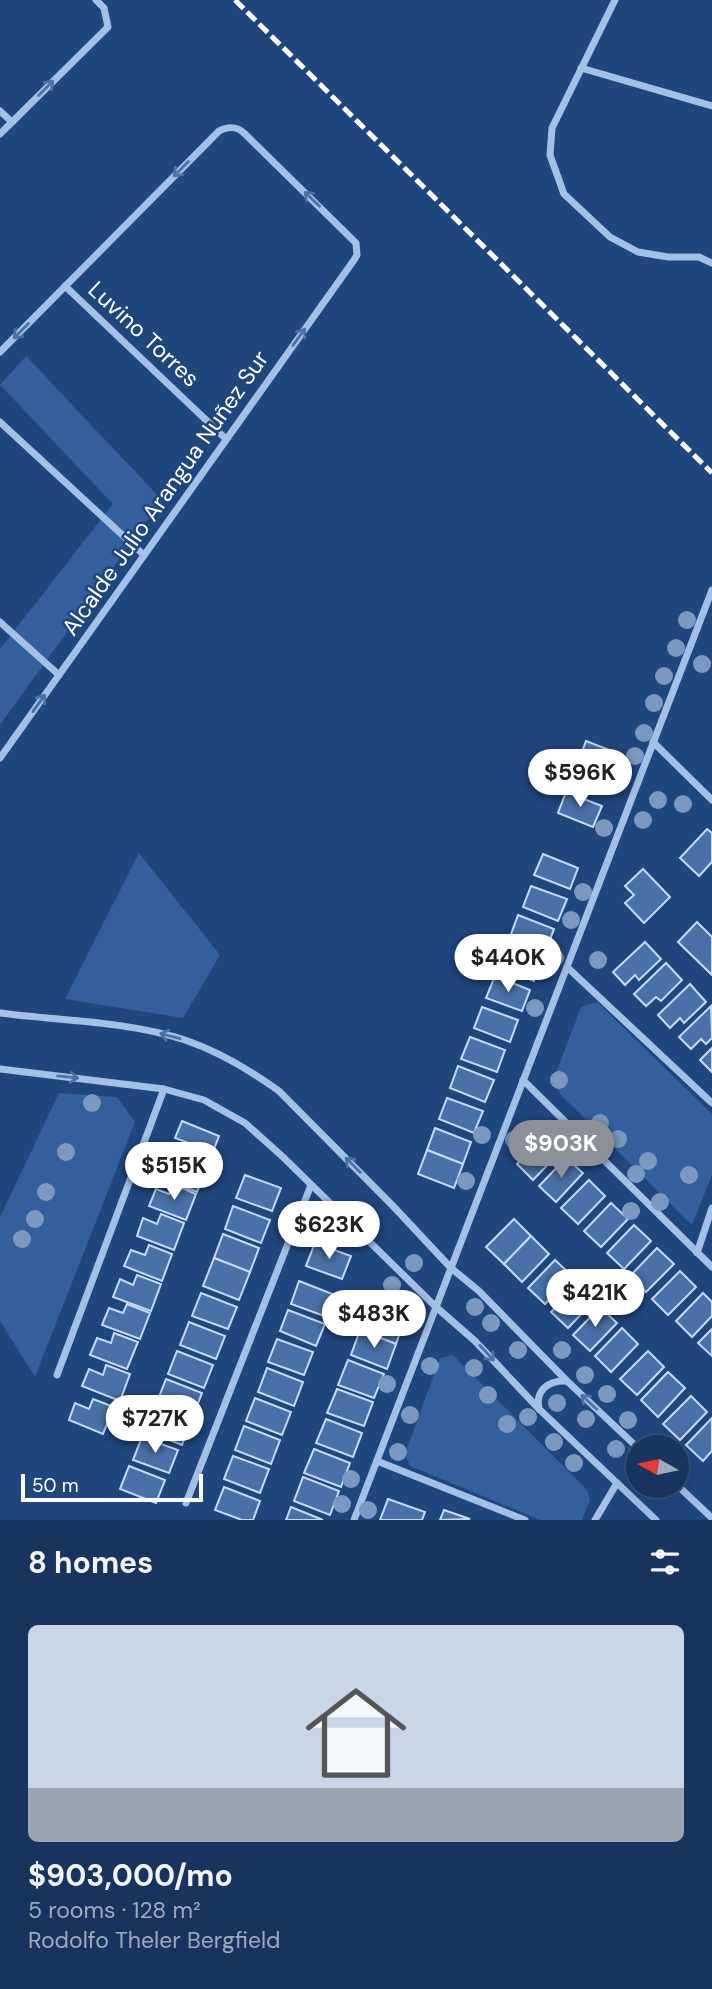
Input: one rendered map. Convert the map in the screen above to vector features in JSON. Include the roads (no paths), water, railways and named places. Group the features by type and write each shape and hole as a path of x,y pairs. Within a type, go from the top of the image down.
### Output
{"street":[{"path":"0,134 108,27 104,8 96,0"},
{"path":"615,0 552,128 550,155 564,194 610,237 638,252 668,257 699,257 712,263"},
{"path":"581,68 712,106"},
{"path":"0,111 12,122"},
{"name":"Alcalde Julio Arangua Nuñez Sur","path":"0,758 354,260 358,249 352,238 246,134 232,127 219,131 65,286"},
{"path":"0,352 65,286"},
{"name":"Luvino Torres","path":"65,286 226,439"},
{"path":"0,422 144,555"},
{"path":"354,1520 653,742 708,612 712,590"},
{"path":"0,622 59,675"},
{"path":"653,742 712,800"},
{"path":"567,967 712,1103"},
{"path":"0,1013 155,1032 185,1040 237,1063 279,1091 451,1268 479,1291 626,1437"},
{"path":"0,1069 164,1089 204,1100 232,1114 270,1145 436,1307 475,1341 540,1409 656,1520"},
{"path":"523,1080 712,1267"},
{"path":"58,1375 164,1089"},
{"path":"186,1503 310,1185"},
{"path":"697,1253 712,1208"},
{"path":"540,1409 539,1398 545,1386 552,1381 567,1381"},
{"path":"377,1461 525,1520"},
{"path":"595,1520 617,1483"},
{"path":"690,1497 712,1518"}],"railway":[{"path":"235,0 712,473"}]}
